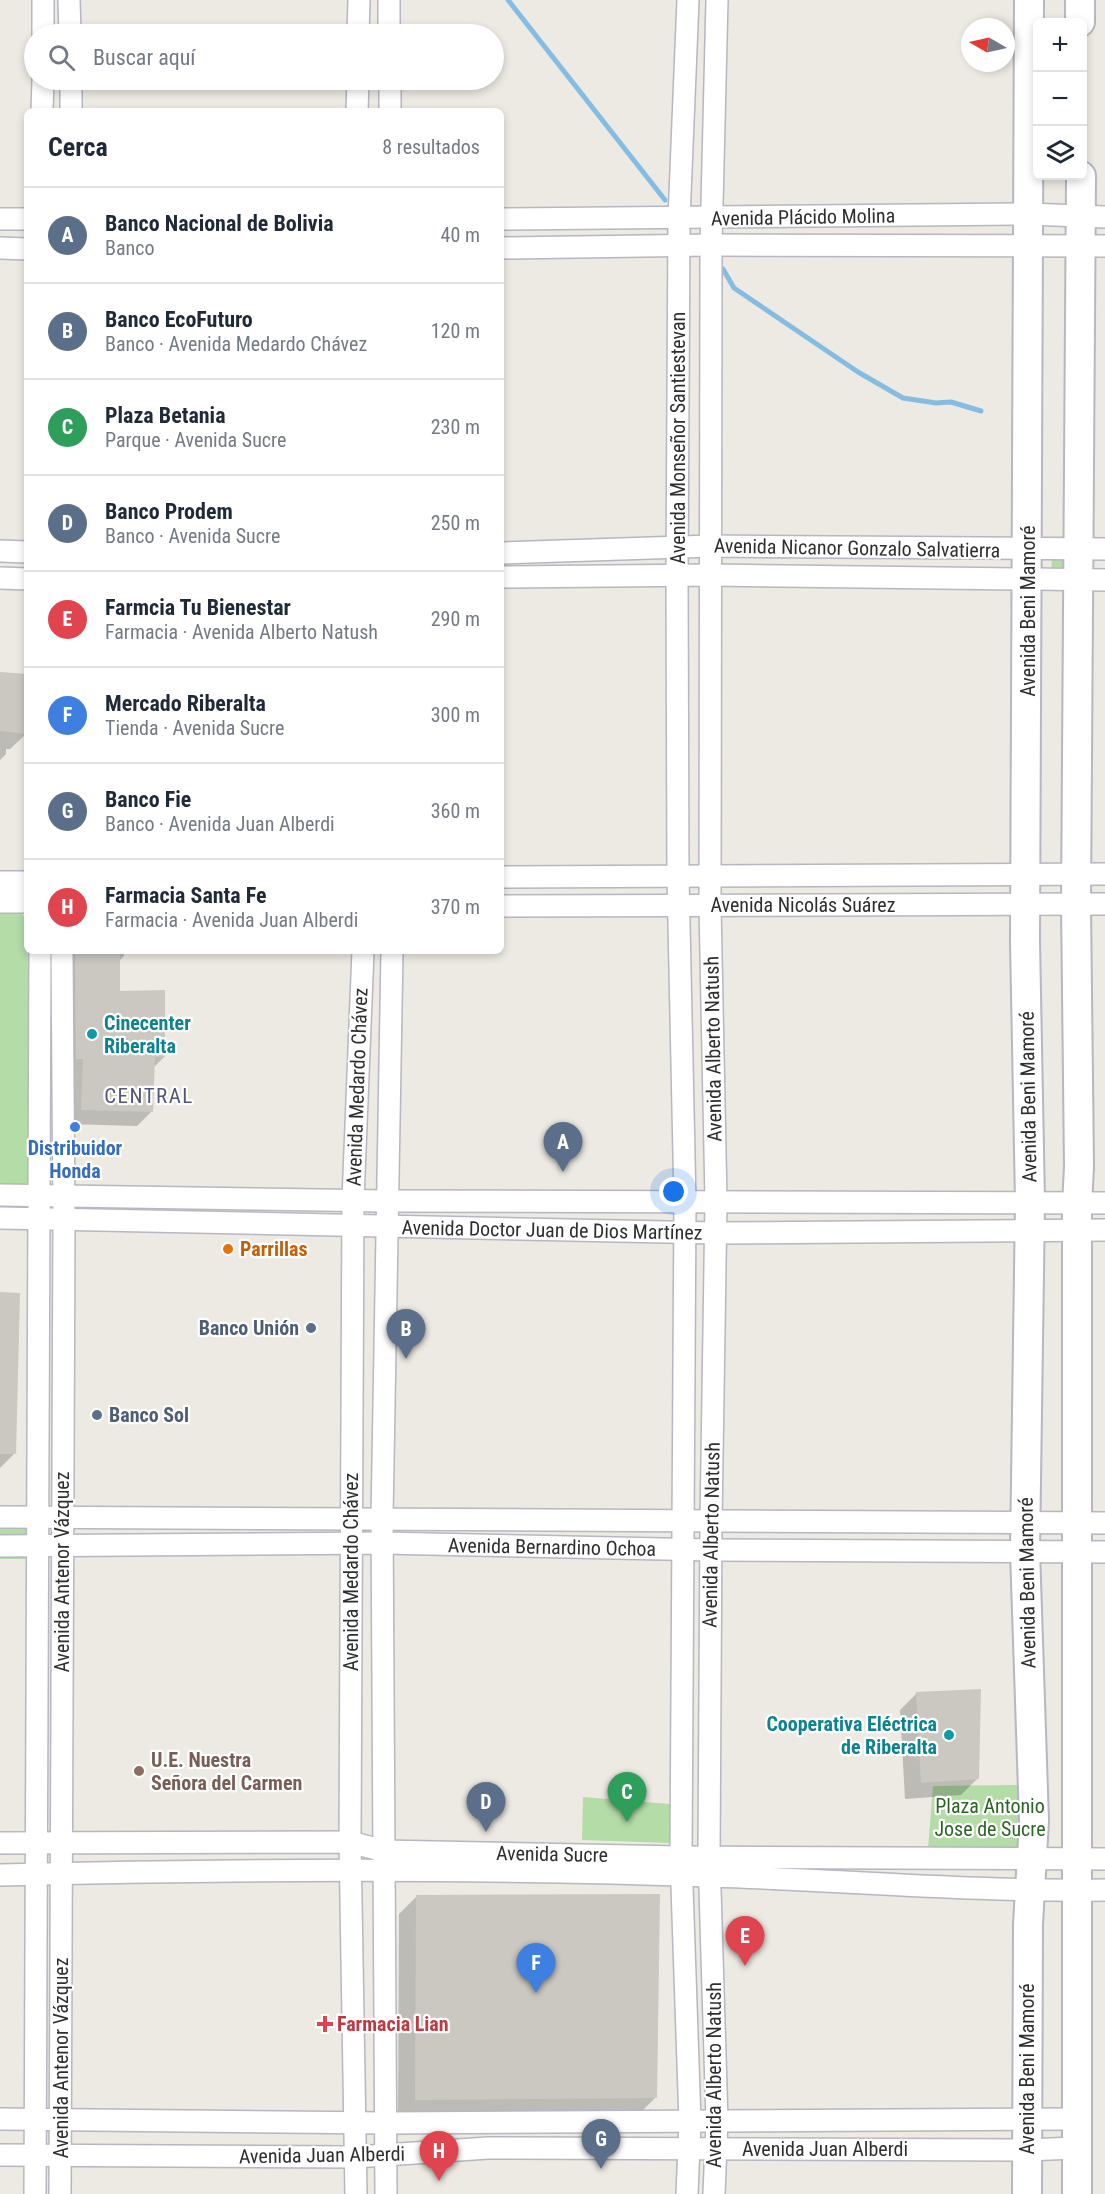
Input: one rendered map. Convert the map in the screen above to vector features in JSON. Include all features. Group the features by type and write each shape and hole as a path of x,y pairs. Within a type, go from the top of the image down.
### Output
{"street":[{"path":"43,0 43,24"},
{"path":"69,0 70,24"},
{"path":"358,24 359,0"},
{"path":"389,0 389,24"},
{"name":"Avenida Monseñor Santiestevan","path":"678,877 679,219 688,0"},
{"name":"Avenida Monseñor Santiestevan","path":"712,877 711,245 717,0"},
{"name":"Avenida Beni Mamoré","path":"1027,2194 1030,1890 1034,1821 1025,1551 1030,1202 1026,904 1029,0"},
{"path":"1080,0 1080,18"},
{"path":"42,108 43,90"},
{"path":"71,90 71,108"},
{"path":"357,108 358,90"},
{"path":"390,90 390,108"},
{"path":"1077,2194 1075,2119 1077,1891 1091,1859 1091,1523 1086,1221 1079,1167 1076,874 1092,580 1093,216 1082,180"},
{"name":"Avenida Plácido Molina","path":"504,219 1029,214 1093,216"},
{"path":"0,219 24,219"},
{"name":"Avenida Plácido Molina","path":"504,248 711,245 1092,246"},
{"path":"0,248 24,249"},
{"name":"Avenida Nicanor Gonzalo Salvatierra","path":"504,553 711,546 1028,551 1092,549"},
{"path":"0,551 24,552"},
{"name":"Avenida Nicanor Gonzalo Salvatierra","path":"504,578 711,576 1092,580"},
{"path":"0,578 24,579"},
{"name":"Avenida Nicolás Suárez","path":"504,877 1105,874"},
{"name":"Avenida Alberto Natush","path":"678,877 686,1202 682,1866 690,2122 687,2194"},
{"name":"Avenida Alberto Natush","path":"712,877 710,906 717,1201 711,1522 710,1866 717,2121 714,2194"},
{"path":"0,882 24,882"},
{"path":"0,902 24,902"},
{"name":"Avenida Nicolás Suárez","path":"504,906 1105,904"},
{"name":"Avenida Antenor Vázquez","path":"35,2194 40,954"},
{"name":"Avenida Antenor Vázquez","path":"60,2194 64,1219 62,954"},
{"name":"Avenida Medardo Chávez","path":"356,2194 351,1871 351,1518 353,1200 363,954"},
{"name":"Avenida Medardo Chávez","path":"386,2194 382,1518 392,954"},
{"name":"Avenida Doctor Juan de Dios Martínez","path":"0,1195 386,1201 1030,1202 1086,1221"},
{"name":"Avenida Doctor Juan de Dios Martínez","path":"0,1218 716,1233 1029,1232 1086,1221 1105,1203"},
{"name":"Avenida Bernardino Ochoa","path":"0,1517 1091,1523"},
{"name":"Avenida Bernardino Ochoa","path":"0,1546 383,1543 684,1550 1091,1552"},
{"name":"Avenida Sucre","path":"0,1843 351,1842 384,1860"},
{"name":"Avenida Sucre","path":"0,1875 351,1871 384,1860 710,1866 1032,1858 1091,1859"},
{"name":"Avenida Sucre","path":"710,1866 1030,1890 1105,1890"},
{"name":"Avenida Juan Alberdi","path":"0,2119 356,2123 1075,2119"},
{"name":"Avenida Juan Alberdi","path":"0,2155 356,2157 488,2148 1026,2150 1075,2148"}],"green space":[{"path":"1061,553 1071,569 1051,570 1052,559"},
{"path":"0,909 18,912 24,916 24,954 28,954 32,1177 22,1188 0,1186"},
{"path":"0,1508 28,1508 28,1559 0,1559"},
{"name":"Plaza Antonio Jose de Sucre","path":"1024,1785 1023,1851 928,1849 933,1786"},
{"path":"583,1797 670,1804 670,1843 582,1840"}],"building":[{"path":"0,672 24,674 24,734 0,731"},
{"path":"75,954 120,954 120,991 165,990 165,1057 155,1057 153,1112 81,1110 83,1059 76,1059"},
{"path":"0,1292 20,1293 16,1454 0,1454"},
{"name":"Cooperativa Eléctrica de Riberalta","path":"981,1689 979,1779 921,1783 916,1692"},
{"path":"660,1894 657,2098 415,2100 416,1895"}],"waterway":[{"path":"508,0 665,200"},
{"path":"723,269 734,288 858,372 903,398 936,403 951,402 981,411"}],"place":[{"name":"Cinecenter Riberalta","path":"92,1034"},
{"name":"Distribuidor Honda","path":"75,1127"},
{"name":"Banco Nacional de Bolivia","path":"563,1172"},
{"name":"Parrillas","path":"228,1249"},
{"name":"Banco Unión","path":"311,1328"},
{"name":"Banco EcoFuturo","path":"406,1359"},
{"name":"Banco Sol","path":"97,1415"},
{"name":"Cooperativa Eléctrica de Riberalta","path":"949,1735"},
{"name":"U.E. Nuestra Señora del Carmen","path":"139,1771"},
{"name":"Plaza Betania","path":"627,1822"},
{"name":"Banco Prodem","path":"486,1832"},
{"name":"Farmcia Tu Bienestar","path":"745,1966"},
{"name":"Mercado Riberalta","path":"536,1993"},
{"name":"Farmacia Lian","path":"325,2024"},
{"name":"Banco Fie","path":"601,2169"},
{"name":"Farmacia Santa Fe","path":"439,2181"}],"district":[{"name":"CENTRAL","path":"149,1096"}]}
